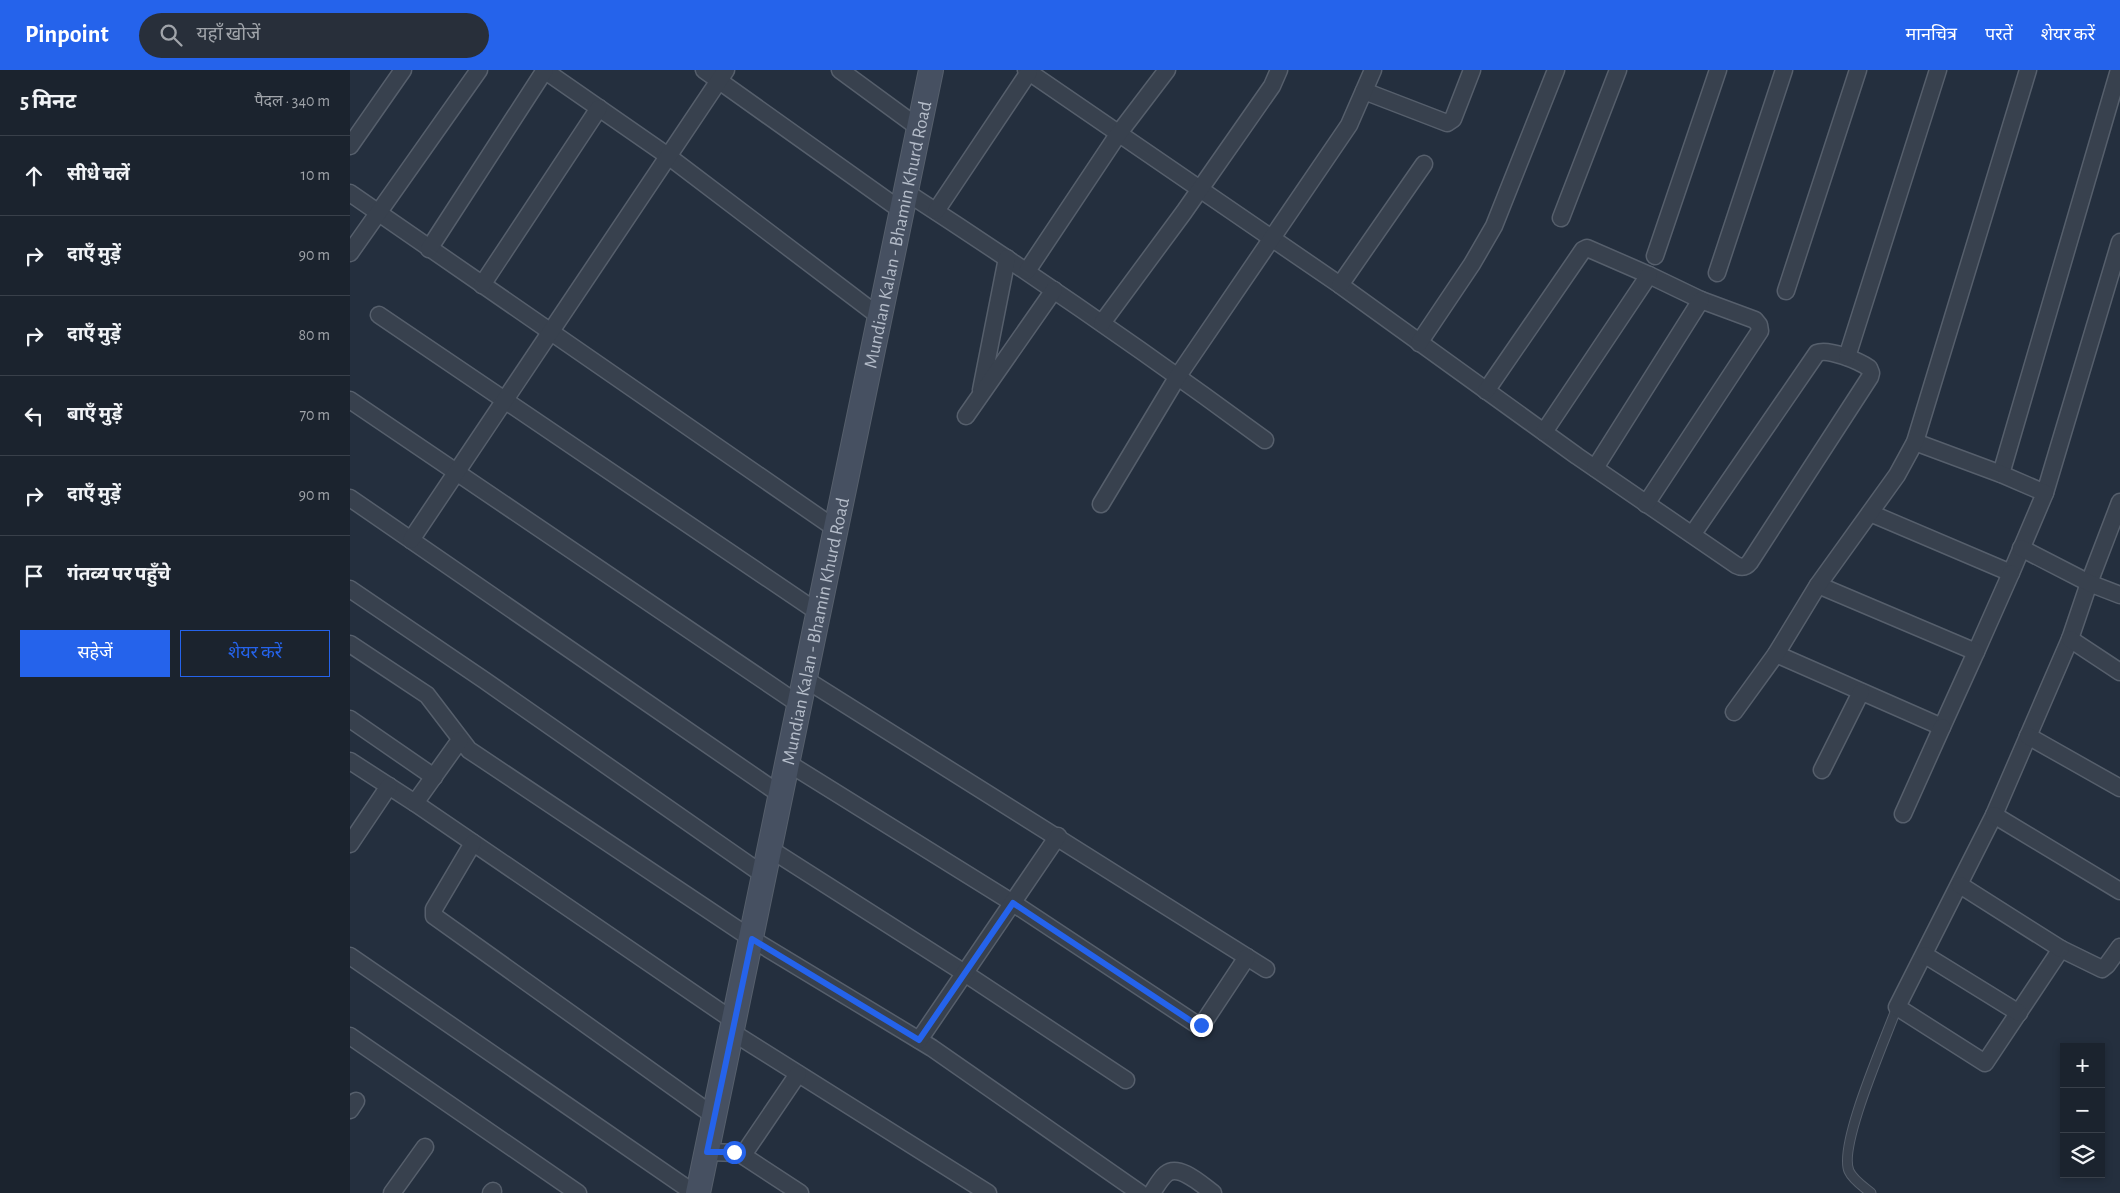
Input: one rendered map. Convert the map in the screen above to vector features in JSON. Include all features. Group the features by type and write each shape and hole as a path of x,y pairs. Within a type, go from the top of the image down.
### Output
{"street":[{"path":"350,146 403,70"},
{"path":"350,253 479,70"},
{"path":"430,249 544,70 668,156 880,317"},
{"path":"704,70 722,75 904,201 936,211 1027,271 1178,376 1265,440"},
{"path":"840,70 919,128"},
{"name":"Mundian Kalan - Bhamin Khurd Road","path":"698,1193 931,70"},
{"path":"1027,271 1119,133 1167,70"},
{"path":"1102,323 1201,188 1272,86 1279,70"},
{"path":"1101,504 1178,376 1349,125 1373,70"},
{"path":"1364,91 1447,122 1453,119 1472,70"},
{"path":"1419,343 1472,264 1494,226 1556,70"},
{"path":"1561,218 1618,70"},
{"path":"1655,256 1718,70"},
{"path":"1717,273 1784,70"},
{"path":"1786,291 1858,70"},
{"path":"1847,357 1938,70"},
{"path":"1734,712 1776,654 1818,585 1870,513 1907,458 1915,442 2028,70"},
{"path":"2001,474 2120,70"},
{"path":"936,211 1028,71 1201,188 1646,504 1736,565 1740,567 1748,565 1870,377 1871,373 1868,366 1847,357 1825,351 1817,353 1692,535"},
{"path":"411,540 722,75"},
{"path":"482,284 599,108"},
{"path":"1340,285 1424,164"},
{"path":"350,193 836,529"},
{"path":"1904,814 2045,494 2120,242"},
{"path":"1486,390 1585,249 1589,248 1701,300 1755,320 1759,325 1760,331 1646,504"},
{"path":"979,397 1007,258"},
{"path":"1544,432 1649,275"},
{"path":"966,416 1054,290"},
{"path":"1595,468 1701,300"},
{"path":"379,315 506,399 819,613"},
{"path":"350,400 800,705"},
{"path":"1915,442 2001,474 2045,494"},
{"path":"350,498 781,796"},
{"path":"2061,949 1985,1063 1897,1008 1994,815 2070,639 2120,502"},
{"path":"1870,513 2010,573"},
{"path":"2021,548 2089,583 2120,595"},
{"path":"1818,585 1976,652"},
{"path":"350,589 765,876"},
{"path":"2070,639 2120,672"},
{"path":"350,644 427,695 469,750 752,939 919,1040 1140,1193"},
{"path":"1776,654 1942,727"},
{"path":"805,679 1058,836 1266,969"},
{"path":"1822,770 1862,692"},
{"path":"350,719 434,777"},
{"path":"2028,736 2120,788"},
{"path":"416,803 460,740"},
{"path":"350,761 416,803 798,1074 988,1193"},
{"path":"788,763 1013,903 1196,1024 1201,1025 1204,1022 1247,957"},
{"path":"350,844 389,786"},
{"path":"1994,815 2120,890"},
{"path":"919,1040 966,974 1058,836"},
{"path":"473,843 434,909 434,916 714,1116"},
{"path":"770,849 966,974 1126,1080"},
{"path":"1960,884 2061,949 2102,969 2120,947"},
{"path":"1925,955 2019,1013"},
{"path":"350,956 694,1193"},
{"path":"350,1036 578,1193"},
{"path":"743,1155 798,1074"},
{"path":"392,1193 425,1147"},
{"path":"707,1152 734,1152 743,1155 800,1193"},
{"path":"1152,1193 1167,1172 1174,1170 1183,1172 1214,1193"}],"lane":[{"path":"1871,1193 1849,1172 1847,1156 1853,1126 1897,1008"}],"route":[{"path":"734,1152 707,1152 752,939 919,1040 1013,903 1194,1023 1201,1025"}]}
